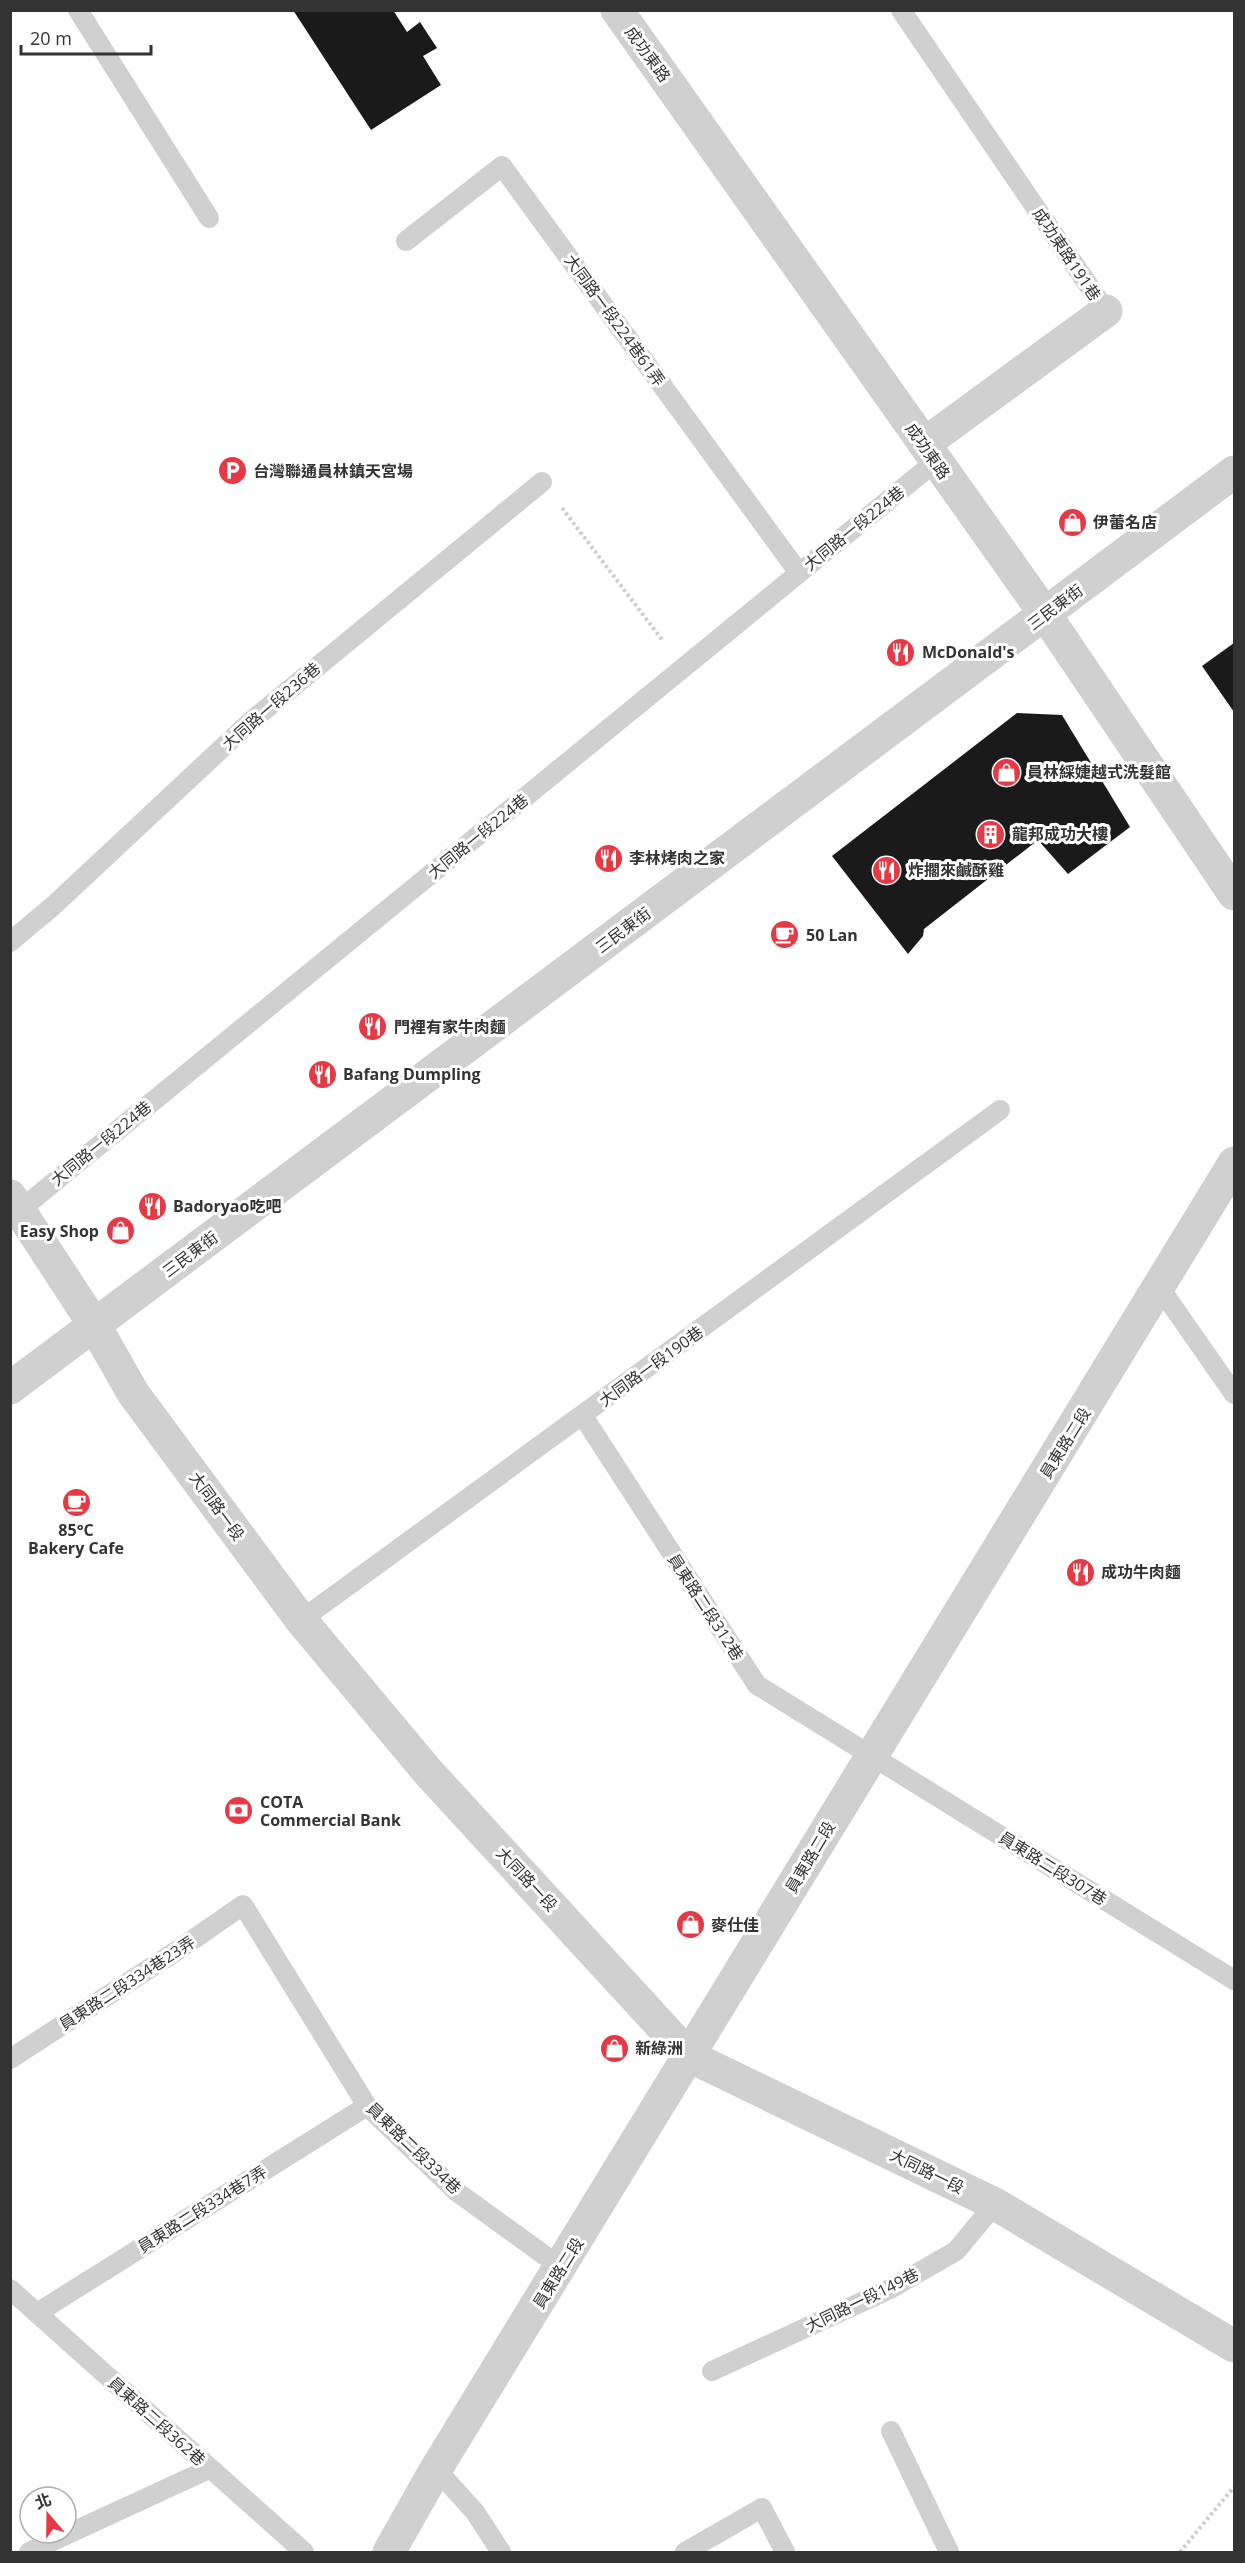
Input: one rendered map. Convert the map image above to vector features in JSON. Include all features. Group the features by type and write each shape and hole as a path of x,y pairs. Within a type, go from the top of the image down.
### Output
{"street":[{"name":"成功東路","path":"617,10 1045,614 1234,894"},
{"name":"成功東路191巷","path":"930,453 1106,311"},
{"name":"三民東街","path":"10,1388 1234,471"},
{"name":"員東路二段","path":"389,2553 436,2469 562,2268 1234,1163"},
{"name":"大同路一段","path":"15,1203 94,1326 133,1393 301,1620 429,1773 689,2056 994,2204 1234,2346"}],"lane":[{"path":"78,10 209,218"},
{"name":"成功東路191巷","path":"901,10 1106,311"},
{"name":"大同路一段224巷61弄","path":"406,241 502,166 799,573"},
{"name":"大同路一段224巷","path":"15,1203 799,573 930,453"},
{"name":"大同路一段236巷","path":"10,942 53,906 250,722 542,482"},
{"name":"大同路一段190巷","path":"301,1620 1000,1110"},
{"path":"1160,1288 1234,1394"},
{"name":"員東路二段312巷","path":"583,1416 757,1685 871,1757"},
{"name":"員東路二段307巷","path":"871,1757 1234,1980"},
{"name":"員東路二段334巷23弄","path":"10,2059 243,1905"},
{"name":"員東路二段334巷","path":"243,1905 367,2106 457,2192 562,2268"},
{"name":"員東路二段334巷7弄","path":"37,2313 367,2106"},
{"name":"大同路一段149巷","path":"712,2371 890,2289 956,2251 994,2204"},
{"name":"員東路二段362巷","path":"12,2292 304,2553"},
{"path":"891,2431 948,2552"},
{"path":"29,2553 210,2469"},
{"path":"436,2469 475,2512 501,2553"},
{"path":"685,2553 762,2508 784,2553"}],"path":[{"path":"542,482 683,668"},
{"path":"1180,2553 1234,2487"}],"building":[{"path":"293,10 393,10 407,32 420,22 437,48 423,56 441,85 371,130"},
{"path":"1234,643 1234,712 1202,666"},
{"name":"龍邦成功大樓","path":"1017,713 1062,715 1130,827 1068,874 1038,840 924,929 923,936 908,954 832,856"}],"place":[{"name":"台灣聯通員林鎮天宮場","path":"232,471"},
{"name":"伊蕾名店","path":"1072,522"},
{"name":"McDonald's","path":"901,652"},
{"name":"員林綵婕越式洗髮館","path":"1006,772"},
{"name":"龍邦成功大樓","path":"991,834"},
{"name":"李林烤肉之家","path":"608,858"},
{"name":"炸擱來鹹酥雞","path":"887,870"},
{"name":"50 Lan","path":"785,935"},
{"name":"門裡有家牛肉麵","path":"373,1027"},
{"name":"Bafang Dumpling","path":"322,1074"},
{"name":"Badoryao吃吧","path":"152,1206"},
{"name":"Easy Shop","path":"120,1231"},
{"name":"85°C Bakery Cafe","path":"76,1502"},
{"name":"成功牛肉麵","path":"1080,1572"},
{"name":"COTA Commercial Bank","path":"239,1811"},
{"name":"麥仕佳","path":"690,1925"},
{"name":"新綠洲","path":"614,2048"}]}
